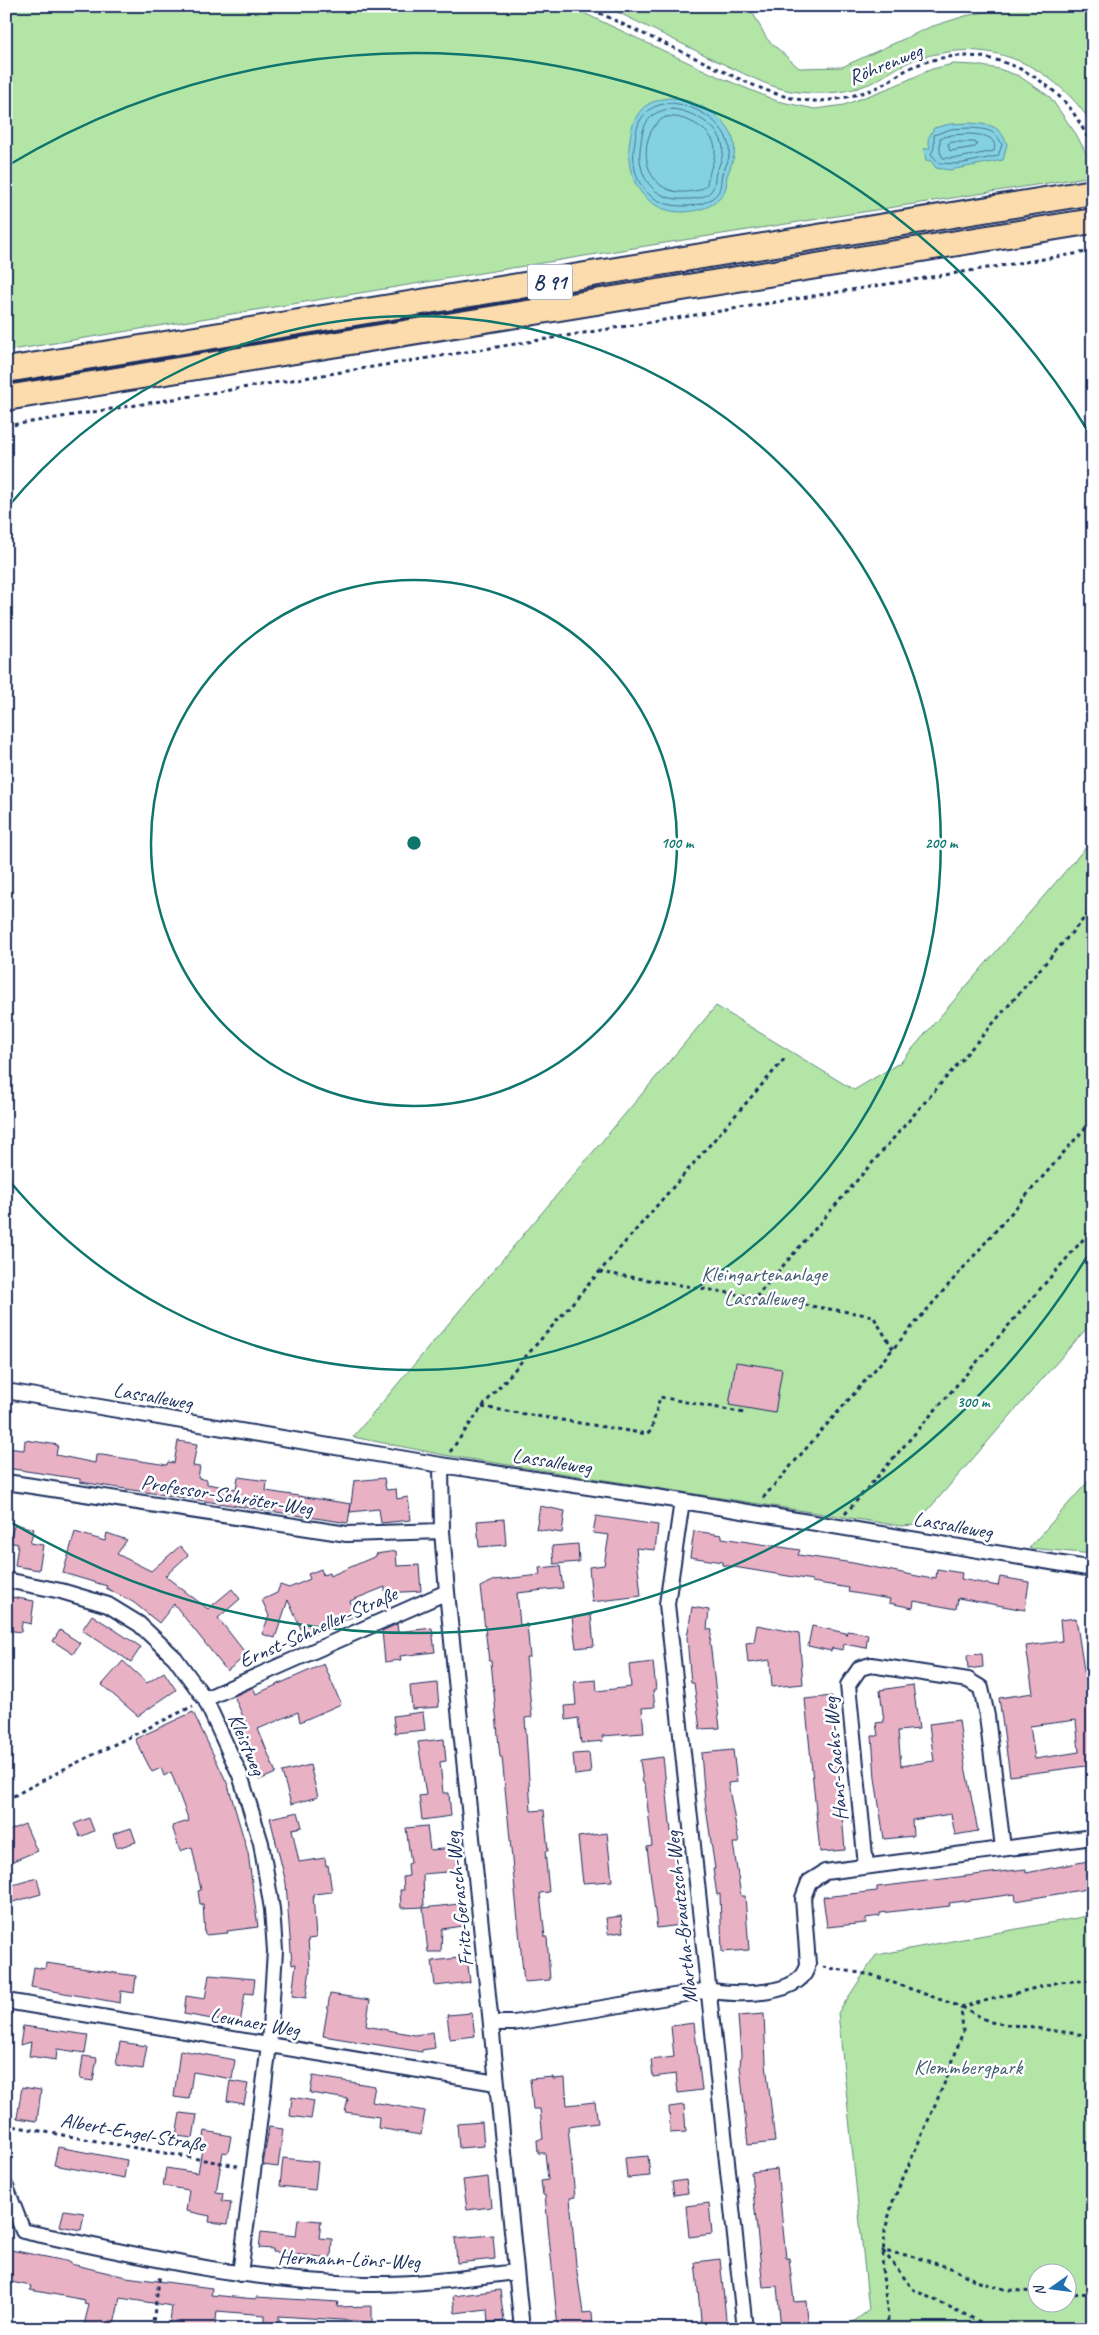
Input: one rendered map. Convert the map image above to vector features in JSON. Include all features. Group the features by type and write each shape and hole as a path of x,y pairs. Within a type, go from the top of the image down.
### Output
{"highway":[{"name":"B 91","path":"6,370 1093,192"},
{"name":"B 91","path":"6,398 1093,221"}],"street":[{"name":"Lassalleweg","path":"6,1391 441,1465 751,1512 1093,1569"},
{"name":"Fritz-Gerasch-Weg","path":"441,1465 442,1530 447,1592 522,2329"},
{"name":"Professor-Schröter-Weg","path":"6,1482 347,1534 442,1530"},
{"name":"Martha-Brautzsch-Weg","path":"682,1501 667,1604 745,2329"},
{"name":"Kleistweg","path":"6,1580 70,1594 108,1605 139,1624 175,1658 205,1699 240,1775 261,1843 272,1909 275,1951 269,2045"},
{"name":"Ernst-Schneller-Straße","path":"205,1699 447,1592"},
{"name":"Hans-Sachs-Weg","path":"866,1866 848,1685 860,1668 871,1665 968,1680 981,1688 987,1716 1003,1848"},
{"path":"492,2023 514,2023 709,1990 729,1995 780,1989 795,1985 807,1972 808,1964 803,1898 809,1882 825,1872 1093,1837"},
{"name":"Leunaer Weg","path":"6,2001 496,2083"},
{"path":"240,2274 269,2045"},
{"name":"Hermann-Löns-Weg","path":"6,2187 23,2231 162,2261 240,2274 364,2284 428,2283 516,2272"}],"path":[{"name":"Röhrenweg","path":"586,6 730,75 775,94 812,101 839,98 871,90 917,65 947,57 986,58 1020,67 1051,88 1071,110 1093,147"},
{"path":"6,426 1093,250"},
{"path":"756,1297 1093,908"},
{"path":"441,1465 482,1407 786,1057"},
{"path":"751,1512 1093,1119"},
{"path":"834,1526 1093,1228"},
{"path":"599,1272 873,1316 893,1349"},
{"path":"482,1407 647,1434 651,1431 660,1398 744,1413"},
{"path":"6,1800 205,1699"},
{"path":"808,1964 872,1975 961,2007 990,2022 1093,2036"},
{"path":"961,2007 1058,1982 1093,1980"},
{"path":"887,2329 888,2317 882,2268 884,2230 893,2201 948,2075 963,2031 961,2007"},
{"name":"Albert-Engel-Straße","path":"6,2125 254,2168"},
{"path":"883,2251 911,2256 951,2268 979,2282 1008,2290 1026,2291"},
{"path":"883,2251 914,2290 995,2329"},
{"path":"152,2329 162,2261"},
{"path":"1076,2294 1093,2293"}],"green space":[{"path":"6,6 569,6 719,77 777,101 815,109 844,105 932,69 953,64 976,65 999,69 1019,76 1050,97 1076,134 1093,166 1093,176 652,245 6,351"},
{"path":"605,6 749,6 767,39 799,68 842,67 930,27 965,16 1013,6 1056,6 1093,14 1093,125 1064,91 1047,77 1028,65 1008,57 987,52 942,53 913,60 874,82 850,90 831,93 791,91 754,78"},
{"name":"Kleingartenanlage Lassalleweg","path":"1093,839 1093,1321 915,1525 901,1526 444,1455 353,1437 716,1006 854,1090 901,1062"},
{"path":"1093,1476 1093,1554 1029,1548"},
{"name":"Klemmbergpark","path":"1093,1915 1093,2329 844,2329 869,2310 838,2013 876,1955"}],"water":[{"path":"670,98 689,102 718,117 731,133 734,143 734,156 727,176 725,191 716,201 701,209 684,212 669,210 656,205 645,197 631,172 630,140 637,116 648,104"},
{"path":"970,123 988,125 1001,133 1007,144 1003,160 950,170 936,168 931,161 926,160 924,149 930,148 928,139 934,128 950,124"}],"building":[{"path":"736,1362 782,1369 775,1413 729,1405"},
{"path":"25,1440 58,1445 56,1455 95,1463 96,1455 102,1455 167,1465 168,1462 174,1463 178,1441 197,1444 193,1466 200,1467 198,1478 207,1480 207,1484 236,1489 238,1477 267,1481 266,1491 351,1504 348,1523 80,1482 80,1479 6,1468 6,1448 24,1450"},
{"path":"384,1478 386,1490 396,1489 397,1499 408,1497 411,1520 381,1523 379,1509 350,1512 354,1481"},
{"path":"540,1506 565,1511 562,1533 536,1529"},
{"path":"596,1516 658,1525 655,1550 636,1548 641,1596 592,1602 589,1567 604,1565 609,1535 593,1533"},
{"path":"504,1519 506,1545 479,1547 477,1521"},
{"path":"15,1524 34,1529 30,1543 43,1545 39,1570 15,1566 18,1544 8,1542"},
{"path":"694,1531 722,1535 722,1538 800,1550 798,1555 853,1563 932,1579 932,1577 936,1578 937,1569 962,1573 961,1579 998,1586 1000,1577 1029,1582 1025,1610 958,1598 956,1609 914,1601 913,1608 889,1603 890,1599 848,1592 849,1588 722,1565 722,1562 690,1557"},
{"path":"75,1532 105,1541 107,1533 127,1540 117,1554 151,1571 180,1546 188,1555 165,1576 208,1609 232,1589 240,1599 218,1618 247,1655 227,1671 174,1604 159,1623 133,1602 106,1588 107,1586 63,1573"},
{"path":"578,1544 579,1562 554,1564 552,1546"},
{"path":"396,1551 397,1566 419,1565 421,1591 385,1593 385,1587 350,1601 356,1615 305,1638 288,1600 275,1638 262,1634 269,1616 262,1600 277,1593 280,1585 289,1588 310,1579 308,1574 321,1569 323,1575 329,1573 330,1576 376,1556 376,1554"},
{"path":"560,1566 563,1588 517,1593 520,1625 527,1624 530,1657 526,1657 532,1717 525,1718 531,1811 544,1810 549,1892 540,1893 545,1937 547,1937 550,1980 524,1982 502,1757 500,1757 491,1661 489,1661 480,1587 495,1580 540,1575 539,1568"},
{"path":"6,1596 34,1601 31,1624 22,1622 21,1632 6,1630"},
{"path":"692,1607 709,1610 707,1629 712,1630 710,1642 720,1728 700,1729 694,1683 691,1683 687,1638"},
{"path":"92,1615 141,1647 131,1662 82,1630"},
{"path":"591,1615 594,1646 576,1648 572,1617"},
{"path":"1076,1618 1093,1729 1090,1732 1093,1765 1010,1776 999,1698 1033,1693 1026,1646 1062,1641 1060,1620","holes":["1076,1720 1079,1752 1035,1759 1030,1726"]},
{"path":"397,1624 398,1632 432,1628 435,1652 400,1656 401,1660 385,1662 382,1631"},
{"path":"757,1625 799,1633 803,1684 772,1687 770,1660 748,1663 746,1643 754,1642"},
{"path":"812,1626 846,1633 846,1635 847,1631 868,1634 866,1648 844,1644 843,1650 832,1648 831,1651 808,1646"},
{"path":"60,1630 80,1643 73,1654 53,1641"},
{"path":"982,1654 983,1667 968,1669 967,1655"},
{"path":"123,1661 147,1683 164,1672 176,1690 138,1716 102,1685"},
{"path":"653,1662 656,1690 653,1690 655,1707 642,1708 644,1733 602,1736 603,1741 581,1743 578,1718 566,1720 565,1706 576,1705 574,1682 596,1680 597,1691 631,1687 629,1665"},
{"path":"324,1664 341,1704 300,1722 298,1712 258,1729 276,1773 259,1780 235,1726 245,1721 234,1696 253,1687 256,1694"},
{"path":"437,1683 439,1707 412,1709 410,1686"},
{"path":"913,1685 919,1729 898,1731 901,1766 934,1761 929,1724 959,1720 965,1766 978,1831 955,1835 951,1814 912,1820 913,1836 884,1839 875,1778 872,1736 878,1736 876,1723 884,1722 880,1690"},
{"path":"832,1696 845,1850 820,1852 805,1699"},
{"path":"193,1712 228,1785 248,1853 258,1927 205,1935 203,1904 200,1904 198,1891 201,1890 192,1847 180,1851 172,1826 189,1821 171,1772 164,1776 161,1768 152,1772 135,1739"},
{"path":"423,1712 425,1730 395,1733 393,1716"},
{"path":"444,1739 446,1761 440,1762 443,1793 449,1793 451,1816 422,1820 419,1796 426,1795 418,1742"},
{"path":"733,1750 737,1782 728,1783 739,1843 733,1843 741,1896 745,1896 749,1950 722,1952 720,1894 717,1895 713,1869 715,1869 705,1801 701,1753"},
{"path":"589,1753 591,1773 575,1775 573,1754"},
{"path":"663,1757 681,1925 657,1928 647,1847 652,1846 645,1783 643,1783 640,1760"},
{"path":"310,1765 318,1797 291,1804 282,1772"},
{"path":"298,1812 302,1827 292,1829 299,1862 325,1858 326,1866 328,1865 332,1892 313,1894 316,1938 308,1939 310,1969 306,1998 292,1996 296,1964 292,1965 286,1883 270,1818"},
{"path":"89,1818 94,1831 80,1837 74,1824"},
{"path":"25,1824 37,1851 6,1864 6,1832"},
{"path":"427,1826 430,1850 455,1848 458,1871 423,1874 424,1907 401,1908 400,1890 404,1890 403,1877 409,1876 408,1864 411,1863 406,1828"},
{"path":"131,1828 136,1842 117,1848 113,1834"},
{"path":"607,1833 612,1881 583,1883 578,1837"},
{"path":"1093,1860 1093,1888 1016,1901 1015,1894 949,1903 950,1906 880,1913 880,1916 866,1918 866,1923 827,1927 823,1897 877,1891 877,1887 991,1873 1026,1869 1026,1873"},
{"path":"37,1878 41,1894 6,1904 6,1887"},
{"path":"459,1904 462,1926 442,1929 441,1952 428,1952 423,1908"},
{"path":"621,1916 623,1932 608,1934 606,1918"},
{"path":"467,1957 470,1982 435,1986 432,1961"},
{"path":"46,1963 136,1976 134,1993 121,1991 120,2003 31,1987 34,1967 45,1969"},
{"path":"209,1975 255,1979 253,1994 245,1993 240,2024 184,2014 186,1996 205,1999"},
{"path":"330,1994 370,2000 366,2026 415,2035 433,2032 435,2048 422,2050 422,2052 323,2036"},
{"path":"472,2013 475,2036 450,2039 447,2015"},
{"path":"764,2014 766,2063 775,2142 748,2145 740,2066 738,2016"},
{"path":"694,2023 702,2090 678,2093 676,2074 653,2077 651,2060 674,2057 671,2026"},
{"path":"23,2026 88,2035 85,2053 57,2049 56,2060 29,2056 31,2042 20,2045"},
{"path":"120,2042 147,2046 143,2069 116,2065"},
{"path":"180,2050 235,2060 232,2079 193,2072 189,2099 174,2097"},
{"path":"83,2056 97,2058 93,2081 80,2079"},
{"path":"313,2076 375,2086 372,2102 425,2111 421,2135 378,2128 379,2117 345,2112 348,2099 310,2093"},
{"path":"553,2077 553,2079 565,2078 567,2105 595,2102 598,2123 568,2127 575,2197 570,2198 576,2265 583,2313 592,2312 593,2326 585,2327 585,2329 558,2329 545,2195 543,2195 541,2181 548,2180 545,2153 538,2153 537,2140 543,2139 540,2109 533,2109 530,2079"},
{"path":"230,2081 248,2084 244,2104 227,2101"},
{"path":"22,2087 41,2090 37,2121 17,2118"},
{"path":"292,2097 314,2101 311,2119 290,2116"},
{"path":"684,2105 686,2132 670,2133 669,2107"},
{"path":"180,2113 197,2115 193,2138 176,2136"},
{"path":"482,2122 484,2146 459,2148 457,2124"},
{"path":"269,2127 283,2129 278,2167 263,2165"},
{"path":"205,2131 231,2136 228,2153 223,2152 216,2192 223,2193 222,2201 231,2202 228,2224 209,2222 210,2216 186,2211 189,2190 163,2186 166,2168 198,2173"},
{"path":"58,2147 127,2160 124,2178 54,2165"},
{"path":"648,2156 650,2176 627,2178 625,2158"},
{"path":"283,2158 318,2162 315,2190 280,2186"},
{"path":"777,2169 786,2258 789,2258 794,2302 806,2301 809,2329 781,2329 777,2286 763,2287 751,2172"},
{"path":"488,2177 491,2207 467,2210 463,2180"},
{"path":"686,2180 688,2193 674,2195 672,2182"},
{"path":"709,2203 712,2234 689,2237 686,2206"},
{"path":"64,2210 84,2213 81,2230 60,2226"},
{"path":"298,2219 321,2221 319,2238 332,2239 331,2258 273,2252 273,2249 259,2248 261,2232 296,2236"},
{"path":"493,2235 495,2259 457,2263 455,2238"},
{"path":"6,2249 71,2262 71,2264 126,2277 212,2288 211,2295 256,2299 256,2297 338,2302 337,2307 372,2306 372,2322 279,2316 279,2323 265,2322 265,2315 217,2311 215,2329 169,2329 172,2306 120,2298 113,2329 83,2329 89,2305 84,2304 85,2300 30,2290 31,2286 6,2281"},
{"path":"720,2259 727,2329 702,2329 695,2262"},
{"path":"500,2290 504,2321 488,2323 487,2309 455,2313 453,2296"}]}
